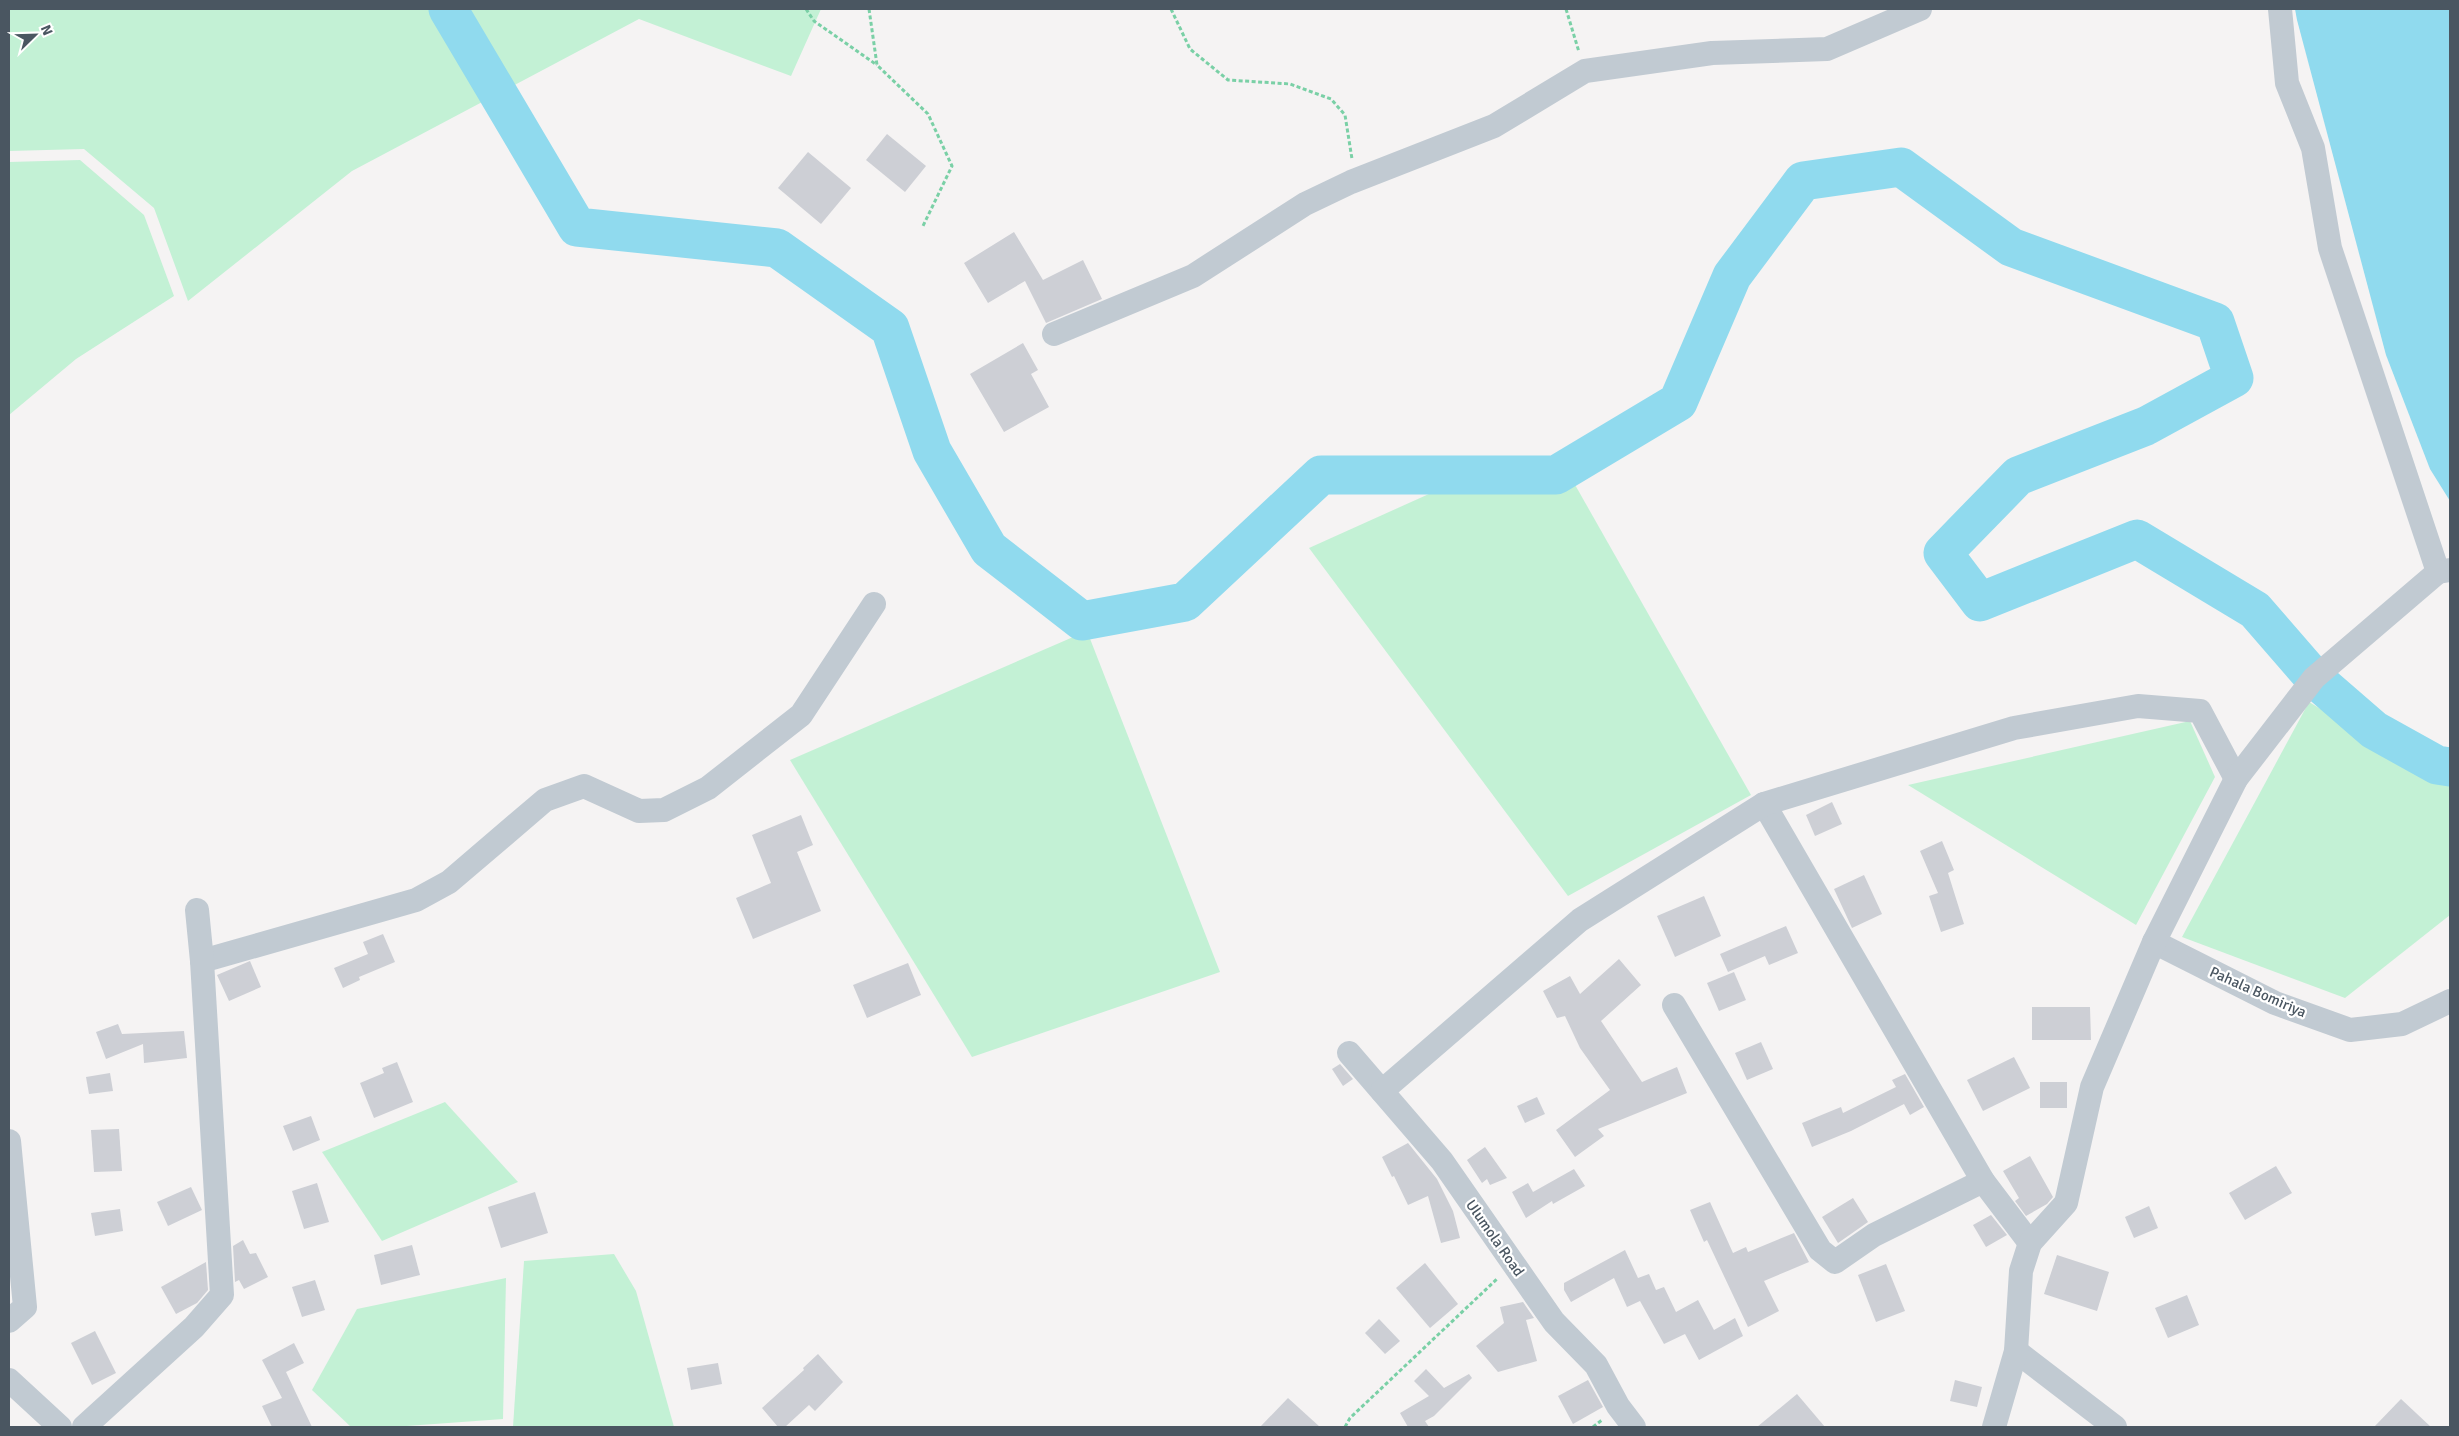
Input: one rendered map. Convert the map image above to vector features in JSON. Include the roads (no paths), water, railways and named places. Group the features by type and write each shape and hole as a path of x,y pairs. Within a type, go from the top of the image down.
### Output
{"street":[{"path":"1054,334 1193,276 1304,204 1351,182 1494,126 1585,72 1712,53 1827,49 1920,9"},
{"path":"1994,1427 2016,1351 2021,1271 2030,1243 2066,1202 2092,1087 2154,942 2236,779 2314,678 2444,571 2330,248 2313,148 2287,83 2280,9"},
{"path":"202,961 416,900 448,882 546,800 584,786 639,811 664,810 708,788 801,715 874,604"},
{"path":"1382,1091 1580,920 1764,804 2014,728 2138,706 2200,711 2236,779"},
{"path":"1764,804 1983,1181 2030,1243"},
{"path":"84,1427 194,1327 222,1295 202,961 196,910"},
{"name":"Pahala Bomiriya","path":"2154,942 2275,1003 2350,1030 2402,1024 2450,1001"},
{"path":"1674,1005 1820,1250 1835,1262 1874,1235 1983,1181"},
{"name":"Ulumola Road","path":"1349,1053 1442,1161 1554,1322 1596,1366 1618,1406 1634,1427"},
{"path":"9,1141 26,1307 9,1321"},
{"path":"2016,1351 2115,1427"},
{"path":"9,1380 60,1427"}],"water":[{"path":"2295,9 2450,9 2450,501 2430,469 2386,355"}],"waterway":[{"path":"448,9 577,227 777,248 890,328 932,451 989,549 1082,621 1185,602 1321,475 1556,475 1678,402 1732,276 1803,181 1901,167 2011,247 2215,322 2234,378 2146,426 2018,476 1943,553 1980,602 2137,539 2255,610 2314,678 2374,730 2437,765 2450,767"}]}
